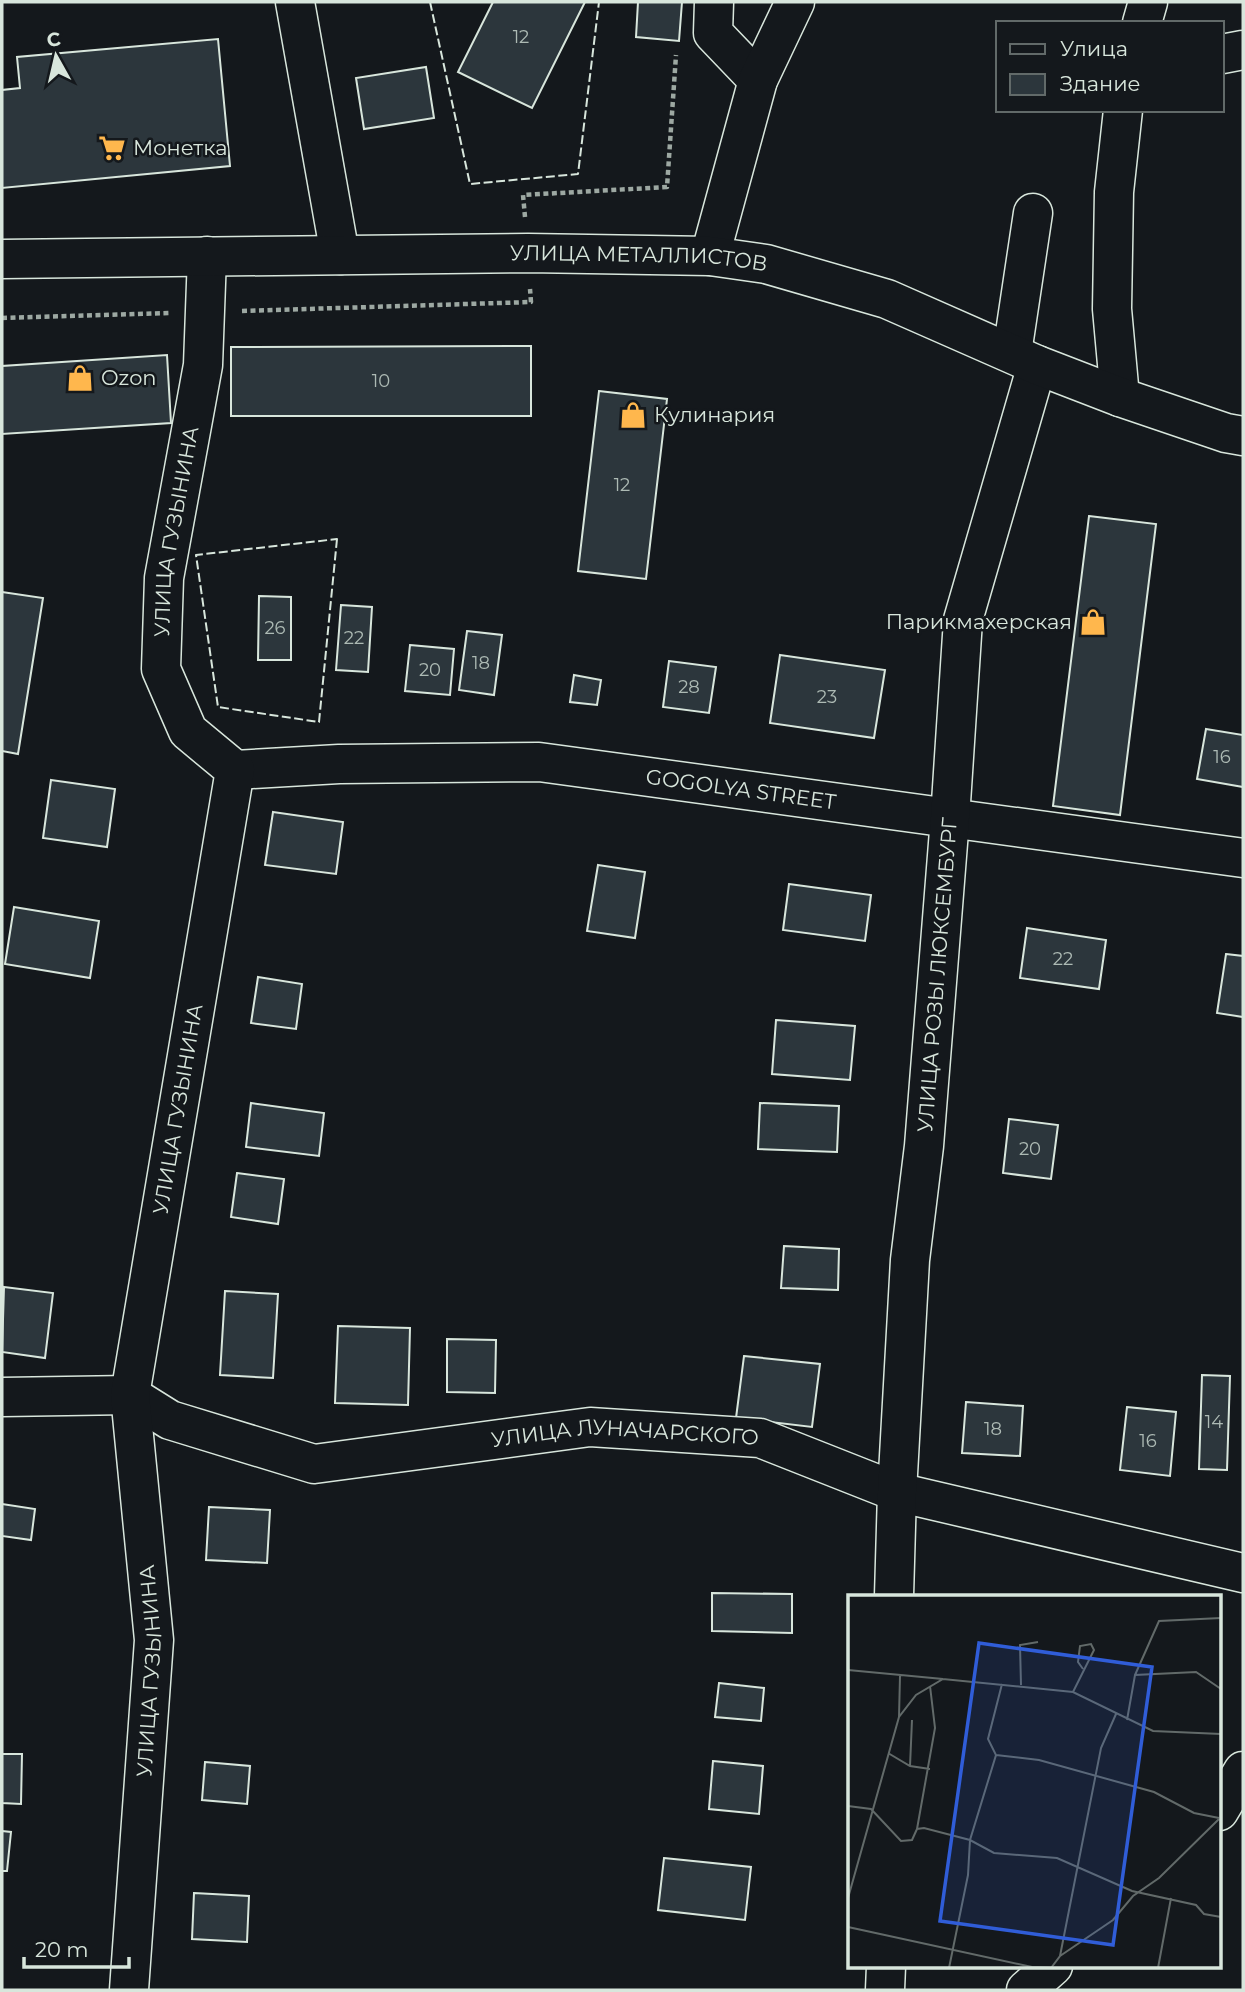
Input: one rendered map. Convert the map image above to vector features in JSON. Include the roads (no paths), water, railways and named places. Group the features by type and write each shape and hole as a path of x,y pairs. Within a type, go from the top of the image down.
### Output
{"street":[{"path":"295,2 340,255"},
{"path":"714,2 713,33 758,79"},
{"path":"710,256 758,79 795,2"},
{"path":"1143,21 1148,2"},
{"path":"1224,54 1243,50"},
{"path":"1120,397 1112,309 1114,192 1123,112"},
{"name":"УЛИЦА РОЗЫ ЛЮКСЕМБУРГ","path":"894,1595 910,1260 924,1146 950,818 962,620 1024,359 1033,213"},
{"name":"УЛИЦА МЕТАЛЛИСТОВ","path":"2,260 593,253 710,256 766,264 887,299 1024,359 1120,397 1226,433 1243,436"},
{"name":"УЛИЦА ГУЗЫНИНА","path":"129,1990 154,1640 130,1395 235,770 188,731 162,669 164,578 203,365 206,256"},
{"name":"GOGOLYA STREET","path":"235,770 339,764 539,762 1243,858"},
{"path":"2,1397 130,1395"},
{"name":"УЛИЦА ЛУНАЧАРСКОГО","path":"130,1395 170,1420 314,1464 590,1427 760,1438 897,1492 1243,1573"},
{"path":"1220,1809 1243,1771"},
{"path":"885,1990 886,1968"},
{"path":"1026,1990 1051,1968"}],"place":[{"name":"Монетка","path":"112,148"},
{"name":"Ozon","path":"80,378"},
{"name":"Кулинария","path":"633,415"},
{"name":"Парикмахерская","path":"1093,622"}]}
